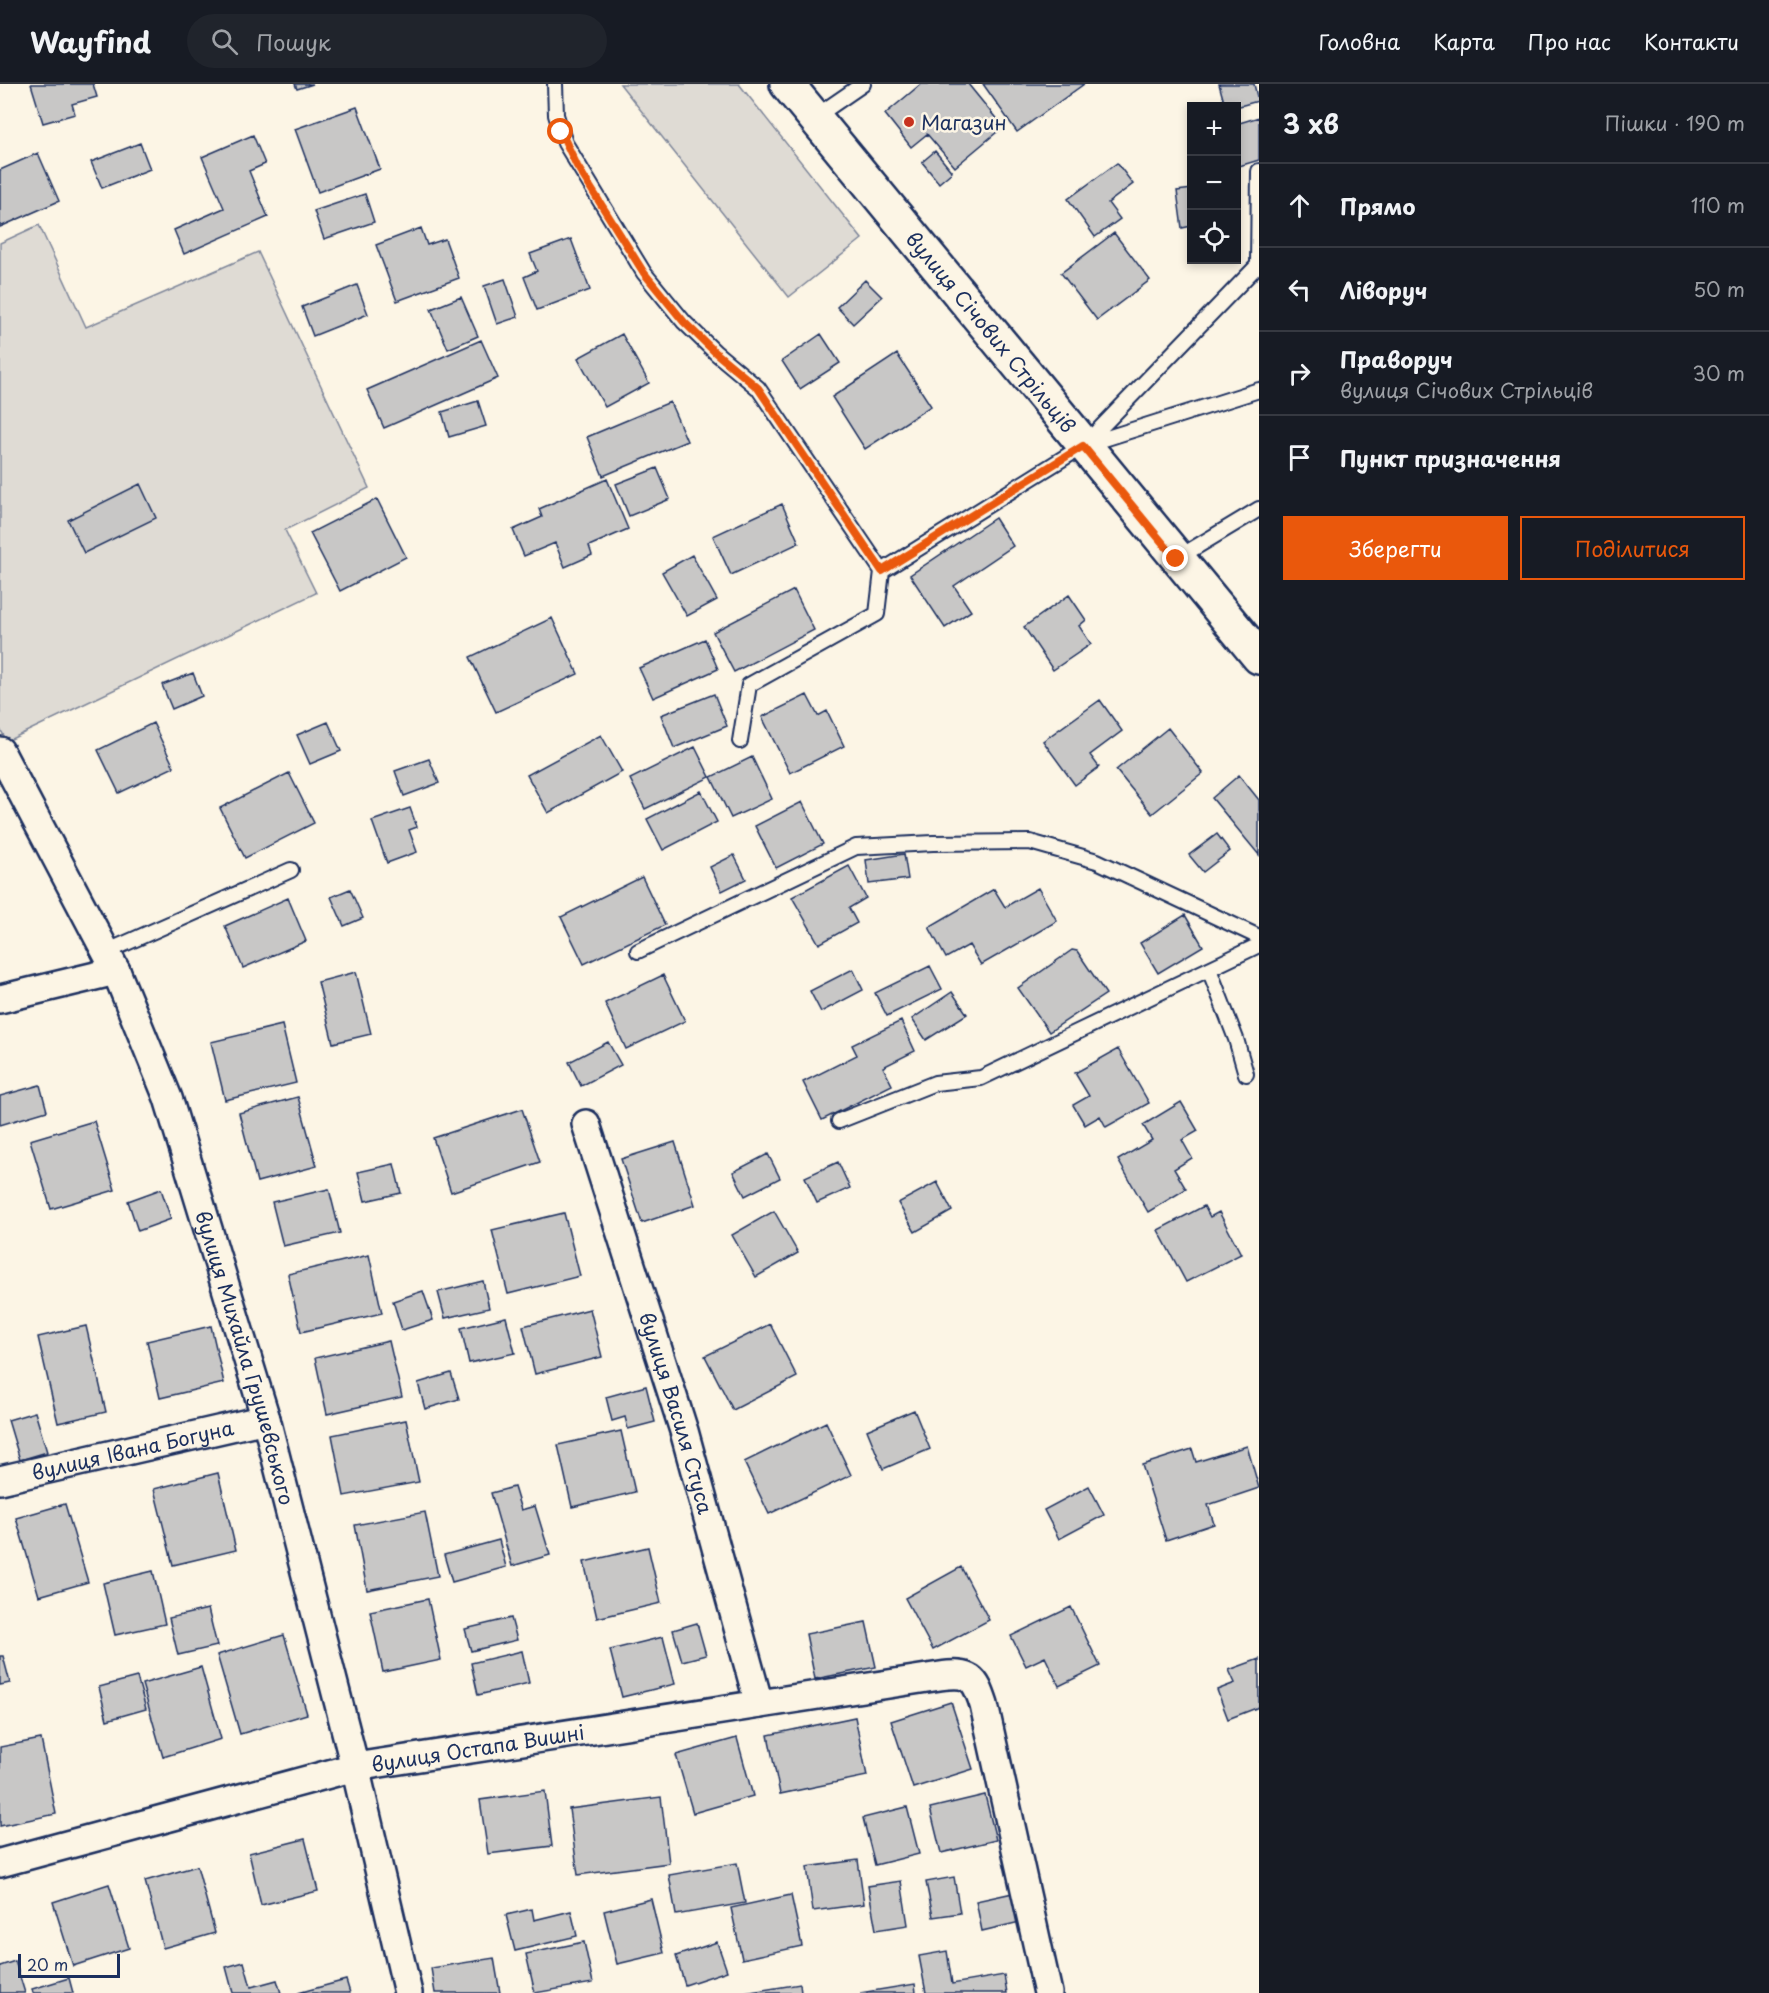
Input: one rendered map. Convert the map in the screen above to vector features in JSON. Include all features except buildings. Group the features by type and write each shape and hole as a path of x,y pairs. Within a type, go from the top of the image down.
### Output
{"street":[{"name":"вулиця Січових Стрільців","path":"787,84 813,119 1258,655"},
{"name":"вулиця Михайла Грушевського","path":"0,751 111,962 168,1098 266,1419 355,1767 408,1993"},
{"path":"0,999 111,962"},
{"name":"вулиця Василя Стуса","path":"585,1124 684,1431 759,1704"},
{"name":"вулиця Івана Богуна","path":"0,1480 266,1419"},
{"name":"вулиця Остапа Вишні","path":"0,1863 355,1767 940,1676 965,1675 975,1682 984,1705 1048,1993"}],"lane":[{"path":"555,84 556,115 565,143 644,273 684,322 716,353 758,388 882,571 877,614 749,685 740,741"},
{"path":"813,119 863,84"},
{"path":"882,571 1083,446 1258,265 1259,171"},
{"path":"1083,446 1259,390"},
{"path":"1176,559 1259,509"},
{"path":"638,951 856,847 933,843 1030,842 1064,851 1097,861 1259,937"},
{"path":"111,962 291,870"},
{"path":"839,1121 935,1083 981,1078 1259,945"},
{"path":"1209,969 1236,1039 1246,1074"}],"shaded area":[{"path":"620,84 739,84 862,239 789,297"},
{"path":"39,225 86,327 258,252 369,488 285,530 316,593 7,741 0,729 0,243"}],"place":[{"name":"Магазин","path":"909,122"}],"route":[{"path":"561,132 577,166 644,273 684,322 716,353 758,388 882,571 1083,446 1176,559"}]}
